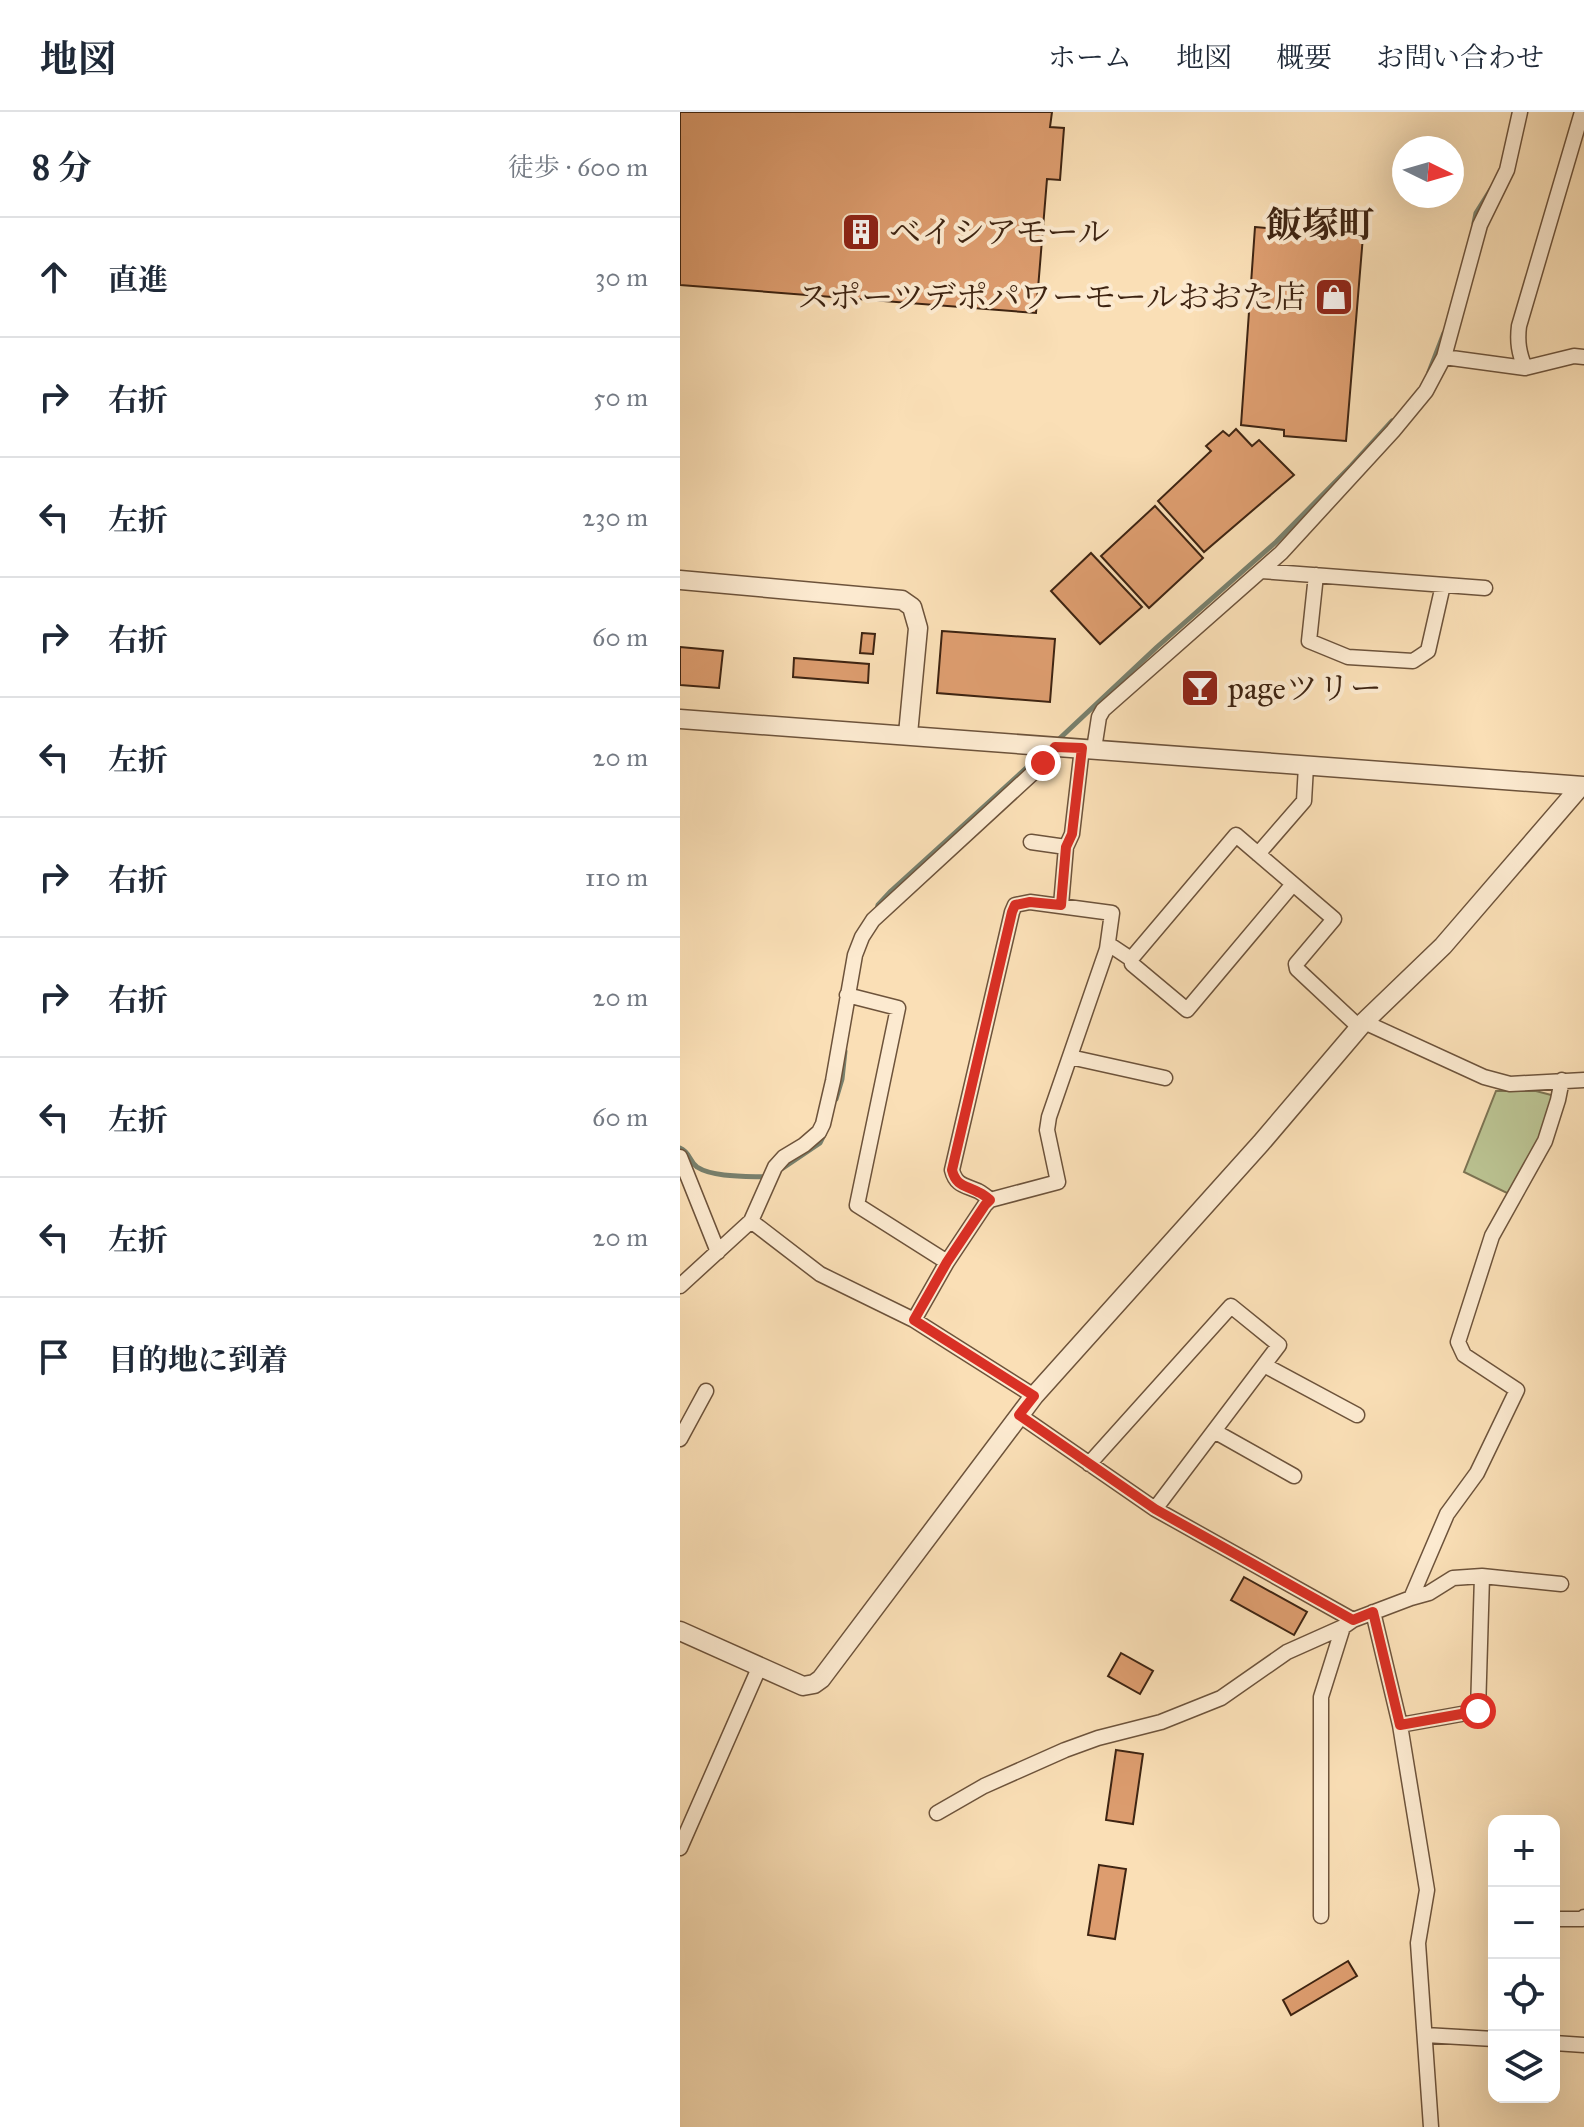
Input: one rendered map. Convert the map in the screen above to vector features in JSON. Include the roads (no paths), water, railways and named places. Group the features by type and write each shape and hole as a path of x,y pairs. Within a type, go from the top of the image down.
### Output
{"street":[{"path":"1061,905 1066,847 1072,834 1088,748 1103,710 1281,553 1426,391 1444,357 1480,225 1507,170 1520,112"},
{"path":"1525,368 1517,341 1519,326 1582,112"},
{"path":"1444,357 1525,368 1574,356 1584,357"},
{"path":"1261,571 1485,588"},
{"path":"1316,575 1309,641 1348,657 1413,661 1428,651 1443,585"},
{"path":"680,580 902,600 912,607 918,628 908,734"},
{"path":"680,719 1583,784"},
{"path":"680,1286 751,1221 775,1167 784,1157 819,1132 833,1081 855,955 873,920 1048,759 1055,747"},
{"path":"1258,854 1304,801 1306,766"},
{"path":"680,1631 803,1686 821,1679 1034,1396 1261,1143 1362,1025 1443,946 1583,784"},
{"path":"1131,959 1236,835 1334,919 1296,964 1297,969 1362,1025 1484,1077 1510,1084 1584,1080"},
{"path":"1031,842 1066,847"},
{"path":"1107,949 1113,947 1131,959 1132,964 1187,1010 1293,884"},
{"path":"914,1320 947,1262 990,1200 1058,1182 1048,1122 1107,949 1112,913 1022,902 1015,905 1012,912 952,1170 957,1182 990,1200"},
{"path":"847,995 898,1008 857,1205 947,1262"},
{"path":"1070,1057 1165,1078"},
{"path":"1411,1598 1447,1514 1477,1473 1517,1390 1464,1355 1458,1342 1492,1236 1545,1141 1562,1080"},
{"path":"680,1157 718,1252"},
{"path":"751,1221 820,1274 914,1320 1034,1396"},
{"path":"1089,1464 1231,1306 1279,1345 1155,1509"},
{"path":"1264,1365 1357,1415"},
{"path":"680,1439 706,1391"},
{"path":"1019,1415 1155,1509 1348,1624"},
{"path":"1214,1431 1294,1476"},
{"path":"1400,1725 1478,1711 1482,1576"},
{"path":"937,1813 984,1786 1065,1750 1161,1722 1221,1698 1287,1652 1373,1612 1429,1593 1453,1578 1482,1576 1561,1584"},
{"path":"1373,1612 1400,1725 1427,1890 1418,1943 1431,2127"},
{"path":"1321,1916 1321,1697 1348,1624"},
{"path":"680,1848 759,1668"},
{"path":"1560,1919 1584,1917"},
{"path":"1425,2035 1488,2039"},
{"path":"1560,2043 1584,2045"}],"waterway":[{"path":"1474,223 1476,213 1491,189"},
{"path":"1429,372 1444,333"},
{"path":"1058,740 1276,542 1392,421"},
{"path":"876,913 878,905 891,891 1044,752"},
{"path":"836,1099 845,1051"},
{"path":"783,1168 820,1143 824,1135"},
{"path":"680,1148 694,1165 704,1171 732,1176 769,1177"}],"place":[{"name":"ベイシアモール","path":"861,232"},
{"name":"スポーツデポパワーモールおおた店","path":"1334,297"},
{"name":"pageツリー","path":"1200,688"}],"district":[{"name":"飯塚町","path":"1320,225"}]}
